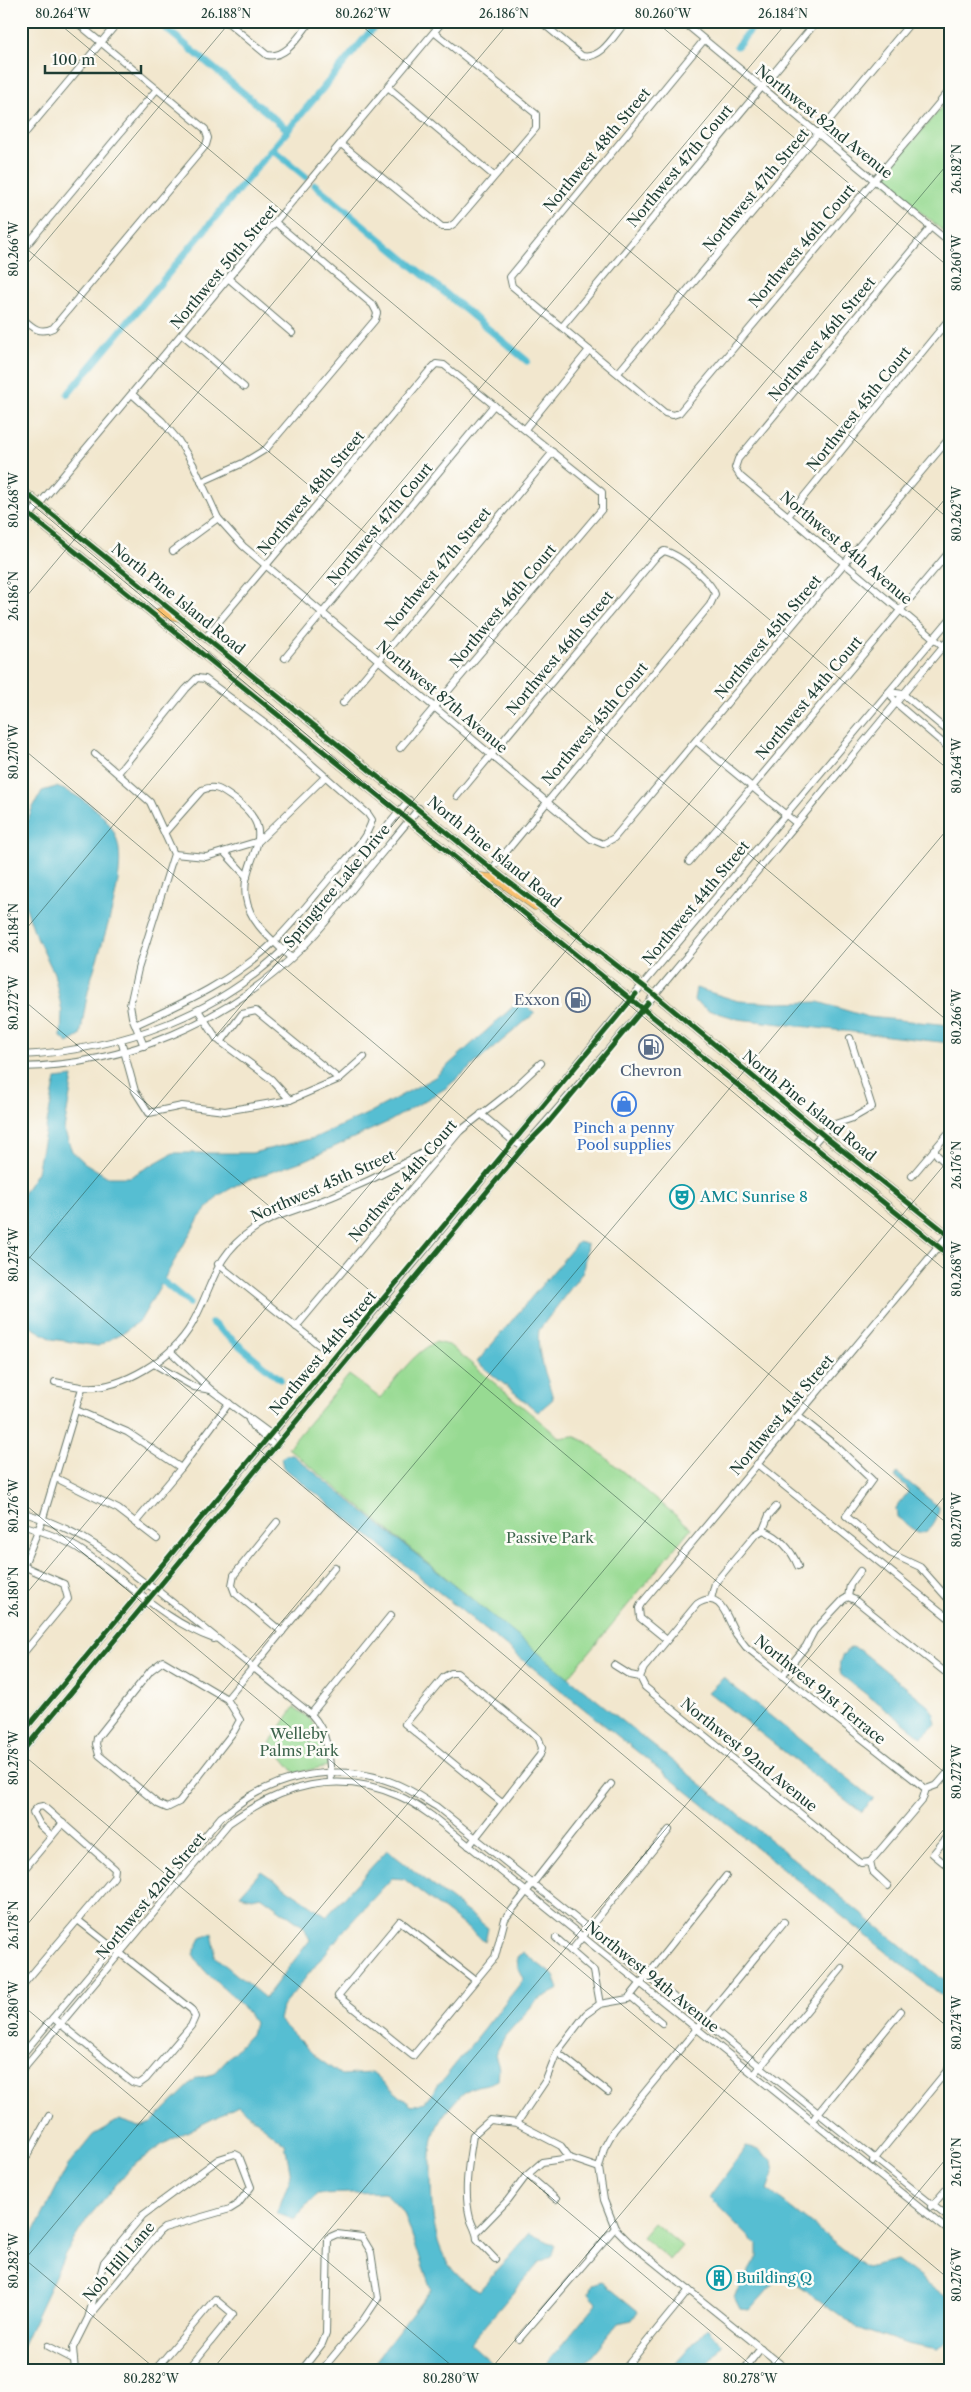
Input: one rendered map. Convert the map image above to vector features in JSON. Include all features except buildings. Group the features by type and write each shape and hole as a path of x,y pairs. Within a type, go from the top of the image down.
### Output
{"main road":[{"name":"North Pine Island Road","path":"21,488 492,869 655,995 822,1134 949,1235"},
{"name":"North Pine Island Road","path":"21,508 950,1256"},
{"path":"154,615 160,612 182,618"},
{"path":"480,877 497,879 525,901 552,916"}],"street":[{"path":"21,24 24,21"},
{"path":"21,317 37,331 45,332 53,328 206,146 208,138 205,129 75,21"},
{"path":"21,138 119,21"},
{"path":"226,21 268,56 276,57 285,52 311,21"},
{"name":"Northwest 50th Street","path":"21,526 133,395 443,21"},
{"path":"540,21 582,56 589,57 599,53 626,21"},
{"name":"Northwest 82nd Avenue","path":"682,21 950,243"},
{"name":"Northwest 47th Court","path":"562,327 817,21"},
{"name":"Northwest 47th Street","path":"618,373 912,21"},
{"path":"341,144 442,227 449,227 455,223 536,128 536,114 435,32"},
{"name":"Northwest 48th Street","path":"562,327 512,286 510,277 704,40"},
{"path":"389,88 494,176"},
{"path":"21,252 157,89"},
{"name":"Northwest 46th Court","path":"618,373 665,413 673,415 679,413 950,90"},
{"path":"201,482 243,464 266,449 375,320 377,313 372,305 276,223"},
{"name":"Northwest 46th Street","path":"735,468 738,460 931,227"},
{"path":"229,279 292,333"},
{"name":"Northwest 45th Court","path":"788,516 950,318"},
{"path":"562,327 618,373"},
{"path":"182,335 244,387"},
{"path":"525,429 589,350"},
{"name":"Northwest 48th Street","path":"206,637 436,364 444,365 494,406"},
{"name":"Northwest 87th Avenue","path":"133,395 162,421 178,440 218,518 243,546 322,614 547,800 590,839 603,844"},
{"path":"494,406 552,452"},
{"name":"Northwest 47th Court","path":"285,658 494,406"},
{"name":"Northwest 45th Street","path":"603,844 614,838 846,564 947,441"},
{"name":"Northwest 47th Street","path":"343,703 552,452"},
{"name":"Northwest 46th Court","path":"400,748 602,508 602,492 552,452"},
{"name":"Northwest 84th Avenue","path":"735,468 740,476 943,646"},
{"path":"173,551 218,518"},
{"name":"Northwest 46th Street","path":"457,796 654,558 664,551 672,553 712,586 715,594"},
{"name":"Northwest 44th Court","path":"689,862 950,551"},
{"name":"Northwest 45th Court","path":"492,869 710,604 715,594"},
{"name":"Northwest 44th Street","path":"21,1735 950,619"},
{"name":"Northwest 44th Street","path":"21,1753 524,1147 643,1010 950,638"},
{"path":"118,773 196,678 205,679 268,726 368,814 372,820 369,829 314,898 274,942 249,962 207,990 135,1025"},
{"path":"889,692 903,694 950,733"},
{"path":"889,692 896,703 950,748"},
{"path":"696,741 796,823"},
{"path":"95,754 150,802 174,854 138,969 130,1005 135,1025 144,1046"},
{"path":"174,854 206,857 259,842 325,778"},
{"path":"165,832 202,790 210,787 219,788 237,800 250,814 258,830 259,842 247,877 246,897 250,915 291,958"},
{"name":"Springtree Lake Drive","path":"21,1055 75,1051 139,1035 198,1010 241,984 283,950 333,894 409,800"},
{"name":"Springtree Lake Drive","path":"21,1067 72,1063 144,1046 204,1020 238,1000 291,958 326,921 418,808"},
{"path":"224,852 247,877"},
{"path":"198,1010 213,1035 271,1079 290,1100"},
{"path":"221,1042 242,1014 256,1011 339,1079"},
{"path":"813,1144 829,1126 853,1118 872,1107 850,1038"},
{"path":"121,1040 136,1091 149,1113 182,1106 225,1111 290,1100 339,1079 364,1057"},
{"name":"Northwest 44th Court","path":"296,1327 460,1131 541,1063"},
{"path":"481,1114 514,1142 524,1147"},
{"name":"Northwest 45th Street","path":"55,1382 82,1388 110,1384 128,1378 154,1364 170,1352 191,1326 218,1264 233,1246 252,1230 275,1218 388,1172 422,1156 460,1131"},
{"path":"912,1176 950,1131"},
{"path":"934,1149 937,1155 950,1167"},
{"name":"Northwest 41st Street","path":"667,1640 644,1622 639,1613 639,1608 645,1598 949,1235"},
{"path":"218,1264 319,1345"},
{"path":"170,1352 210,1390 249,1420 257,1422 276,1446"},
{"path":"154,1364 194,1387 210,1390"},
{"path":"21,1656 68,1599 64,1584 23,1565 43,1518 82,1388"},
{"path":"136,1522 181,1468 229,1403"},
{"path":"76,1410 127,1432 181,1468"},
{"path":"798,1416 835,1445 872,1480 846,1516 890,1553 920,1568 950,1601"},
{"path":"269,1437 280,1441"},
{"path":"758,1464 950,1619"},
{"path":"56,1478 98,1498 136,1522 157,1539"},
{"path":"640,1677 644,1668 697,1604 711,1599 715,1583 755,1535 763,1530 769,1515 776,1507"},
{"path":"21,1512 43,1518 89,1540 146,1585 157,1590 310,1714 320,1724 325,1736 331,1782"},
{"path":"277,1522 234,1575 232,1585 235,1593 282,1632"},
{"path":"21,1524 39,1530 82,1550 138,1594 184,1626 220,1641"},
{"path":"763,1530 792,1551 798,1566"},
{"path":"226,1699 254,1668 334,1567"},
{"path":"782,1676 806,1646 814,1631 848,1597 850,1585 860,1571"},
{"path":"848,1597 855,1600 950,1676"},
{"name":"Northwest 91st Terrace","path":"711,1599 720,1604 736,1634 746,1647 926,1789"},
{"path":"310,1714 392,1615"},
{"path":"163,1661 226,1699 240,1720 234,1731 178,1802 167,1808 158,1804 99,1755 96,1744 98,1738 151,1670 163,1661"},
{"name":"Northwest 92nd Avenue","path":"614,1665 630,1675 640,1677 646,1687 861,1863 870,1862"},
{"path":"469,1846 540,1755 542,1748 539,1739 457,1674 451,1673 444,1677 405,1724 502,1803"},
{"path":"888,1886 872,1871 870,1862 922,1802 926,1789 938,1785 950,1770"},
{"name":"Northwest 94th Avenue","path":"330,1772 366,1775 406,1788 437,1807 950,2219"},
{"name":"Northwest 42nd Street","path":"21,2056 221,1817 248,1797 275,1784 330,1772"},
{"name":"Northwest 94th Avenue","path":"331,1782 363,1785 400,1796 432,1816 950,2232"},
{"name":"Northwest 42nd Street","path":"21,2071 229,1823 253,1805 283,1791 311,1783 331,1782"},
{"path":"475,1980 400,1921 338,1996 413,2056 495,1957 505,1918 611,1784"},
{"path":"23,1982 79,1920 114,1877 115,1869 43,1806 38,1807 33,1812 40,1825 52,1836"},
{"path":"21,1872 63,1823"},
{"path":"571,1951 669,1830"},
{"path":"950,1834 932,1854 950,1868"},
{"path":"517,2123 546,2080 557,2052 586,2014 600,2004 628,1998 726,1876"},
{"path":"53,2018 132,2082 139,2084 146,2079 191,2026 195,2018 192,2010 79,1920"},
{"path":"784,1922 614,2130 604,2148 599,2168 604,2200 615,2228 629,2242 789,2371"},
{"path":"556,1938 594,1971 600,2004"},
{"path":"754,2075 842,1968"},
{"path":"630,1996 662,2023"},
{"path":"812,2121 901,2011"},
{"path":"557,2052 608,2092"},
{"path":"868,2166 950,2067"},
{"path":"21,2167 49,2116"},
{"path":"495,2259 477,2240 470,2218 467,2178 473,2135 490,2120 517,2123 561,2146 570,2158"},
{"name":"Nob Hill Lane","path":"75,2371 73,2348 88,2318 104,2262 143,2215 219,2160 235,2154 238,2156 250,2187 238,2204 230,2209 164,2228 88,2318"},
{"path":"476,2232 542,2162 570,2158 599,2168"},
{"path":"528,2175 556,2199"},
{"path":"926,2213 950,2185"},
{"path":"519,2339 615,2228"},
{"path":"301,2371 322,2344 326,2334 328,2238 337,2234 362,2238 367,2243 371,2252 378,2298 364,2319 321,2371"},
{"path":"623,2371 689,2290"},
{"path":"154,2371 215,2298 233,2314 187,2371"},
{"path":"48,2346 73,2358"},
{"path":"743,2371 761,2348"}],"green space":[{"path":"950,97 950,237 881,179"},
{"name":"Passive Park","path":"436,1342 449,1345 560,1438 573,1436 587,1442 691,1528 568,1678 288,1448 349,1375 380,1398 412,1360"},
{"name":"Welleby Palms Park","path":"294,1707 316,1725 322,1738 328,1766 295,1773 270,1743"},
{"path":"654,2223 682,2246 670,2260 642,2237"}],"water":[{"path":"56,787 84,800 101,814 113,831 117,840 119,854 117,889 90,983 80,1036 68,1043 61,1037 62,1011 54,973 35,934 21,893 22,838 31,811 42,791"},
{"path":"696,988 738,1001 818,1002 868,1017 950,1025 950,1043 738,1019 708,1010 694,1001"},
{"path":"516,1004 525,1004 535,1013 446,1088 390,1121 308,1159 240,1183 218,1196 199,1218 140,1321 122,1333 98,1346 52,1339 21,1319 21,1197 37,1172 56,1079 73,1077 64,1130 72,1151 85,1163 108,1177 130,1177 173,1153 252,1153 314,1138 369,1113 435,1077"},
{"path":"578,1242 587,1244 583,1272 539,1330 540,1356 553,1399 538,1412 477,1362"},
{"path":"286,1455 293,1455 950,1985 950,2003 283,1467 281,1458"},
{"path":"897,1473 939,1507 936,1520 926,1531 918,1532 897,1517 896,1508 908,1492 906,1486 895,1477"},
{"path":"852,1647 860,1650 928,1705 934,1714 936,1724 922,1737 841,1675 839,1666 841,1659 845,1652"},
{"path":"723,1678 874,1799 861,1812 708,1692"},
{"path":"387,1850 488,1928 485,1942 404,1879 392,1878 345,1929 282,2007 279,2020 316,2057 341,2075 372,2073 412,2106 425,2102 524,1979 518,1968 517,1958 523,1952 554,1976 559,1989 537,2000 505,2036 495,2055 499,2068 498,2080 472,2088 458,2098 438,2124 432,2146 433,2212 438,2243 444,2257 464,2281 479,2291 530,2233 555,2245 551,2257 539,2262 470,2343 501,2371 368,2371 431,2289 404,2213 384,2192 317,2194 294,2220 277,2213 291,2176 285,2144 238,2106 163,2144 131,2167 87,2219 65,2254 21,2349 21,2258 67,2167 93,2135 119,2120 140,2127 151,2123 197,2078 213,2074 251,2034 254,2023 248,2013 241,2004 206,1973 193,1954 201,1938 212,1933 215,1948 214,1956 265,1998 310,1940 304,1927 261,1896 252,1898 240,1895 261,1871 327,1916"},
{"path":"746,2147 759,2150 772,2160 774,2173 768,2190 866,2267 897,2260 950,2300 950,2337 939,2350 907,2344 857,2327 782,2274 750,2310 740,2309 734,2297 757,2257 757,2245 709,2197"},
{"path":"602,2282 638,2311 632,2320 618,2323 579,2371 540,2371 597,2302 589,2293 592,2285"},
{"path":"707,2328 722,2345 702,2371 669,2371"}],"waterway":[{"path":"157,21 288,130"},
{"path":"68,394 379,21"},
{"path":"737,46 758,21"},
{"path":"272,149 306,177"},
{"path":"315,185 527,361"},
{"path":"161,1280 189,1303"},
{"path":"212,1323 280,1379"}],"cycle path":[{"path":"21,489 492,869 655,995 822,1134 950,1236"},
{"path":"21,508 950,1256"},
{"path":"21,1735 636,994"},
{"path":"21,1753 524,1147 548,1123 648,1003"}],"place":[{"name":"Exxon","path":"578,1000"},
{"name":"Chevron","path":"651,1047"},
{"name":"Pinch a penny Pool supplies","path":"624,1104"},
{"name":"AMC Sunrise 8","path":"682,1197"},
{"name":"Building Q","path":"719,2278"}]}
